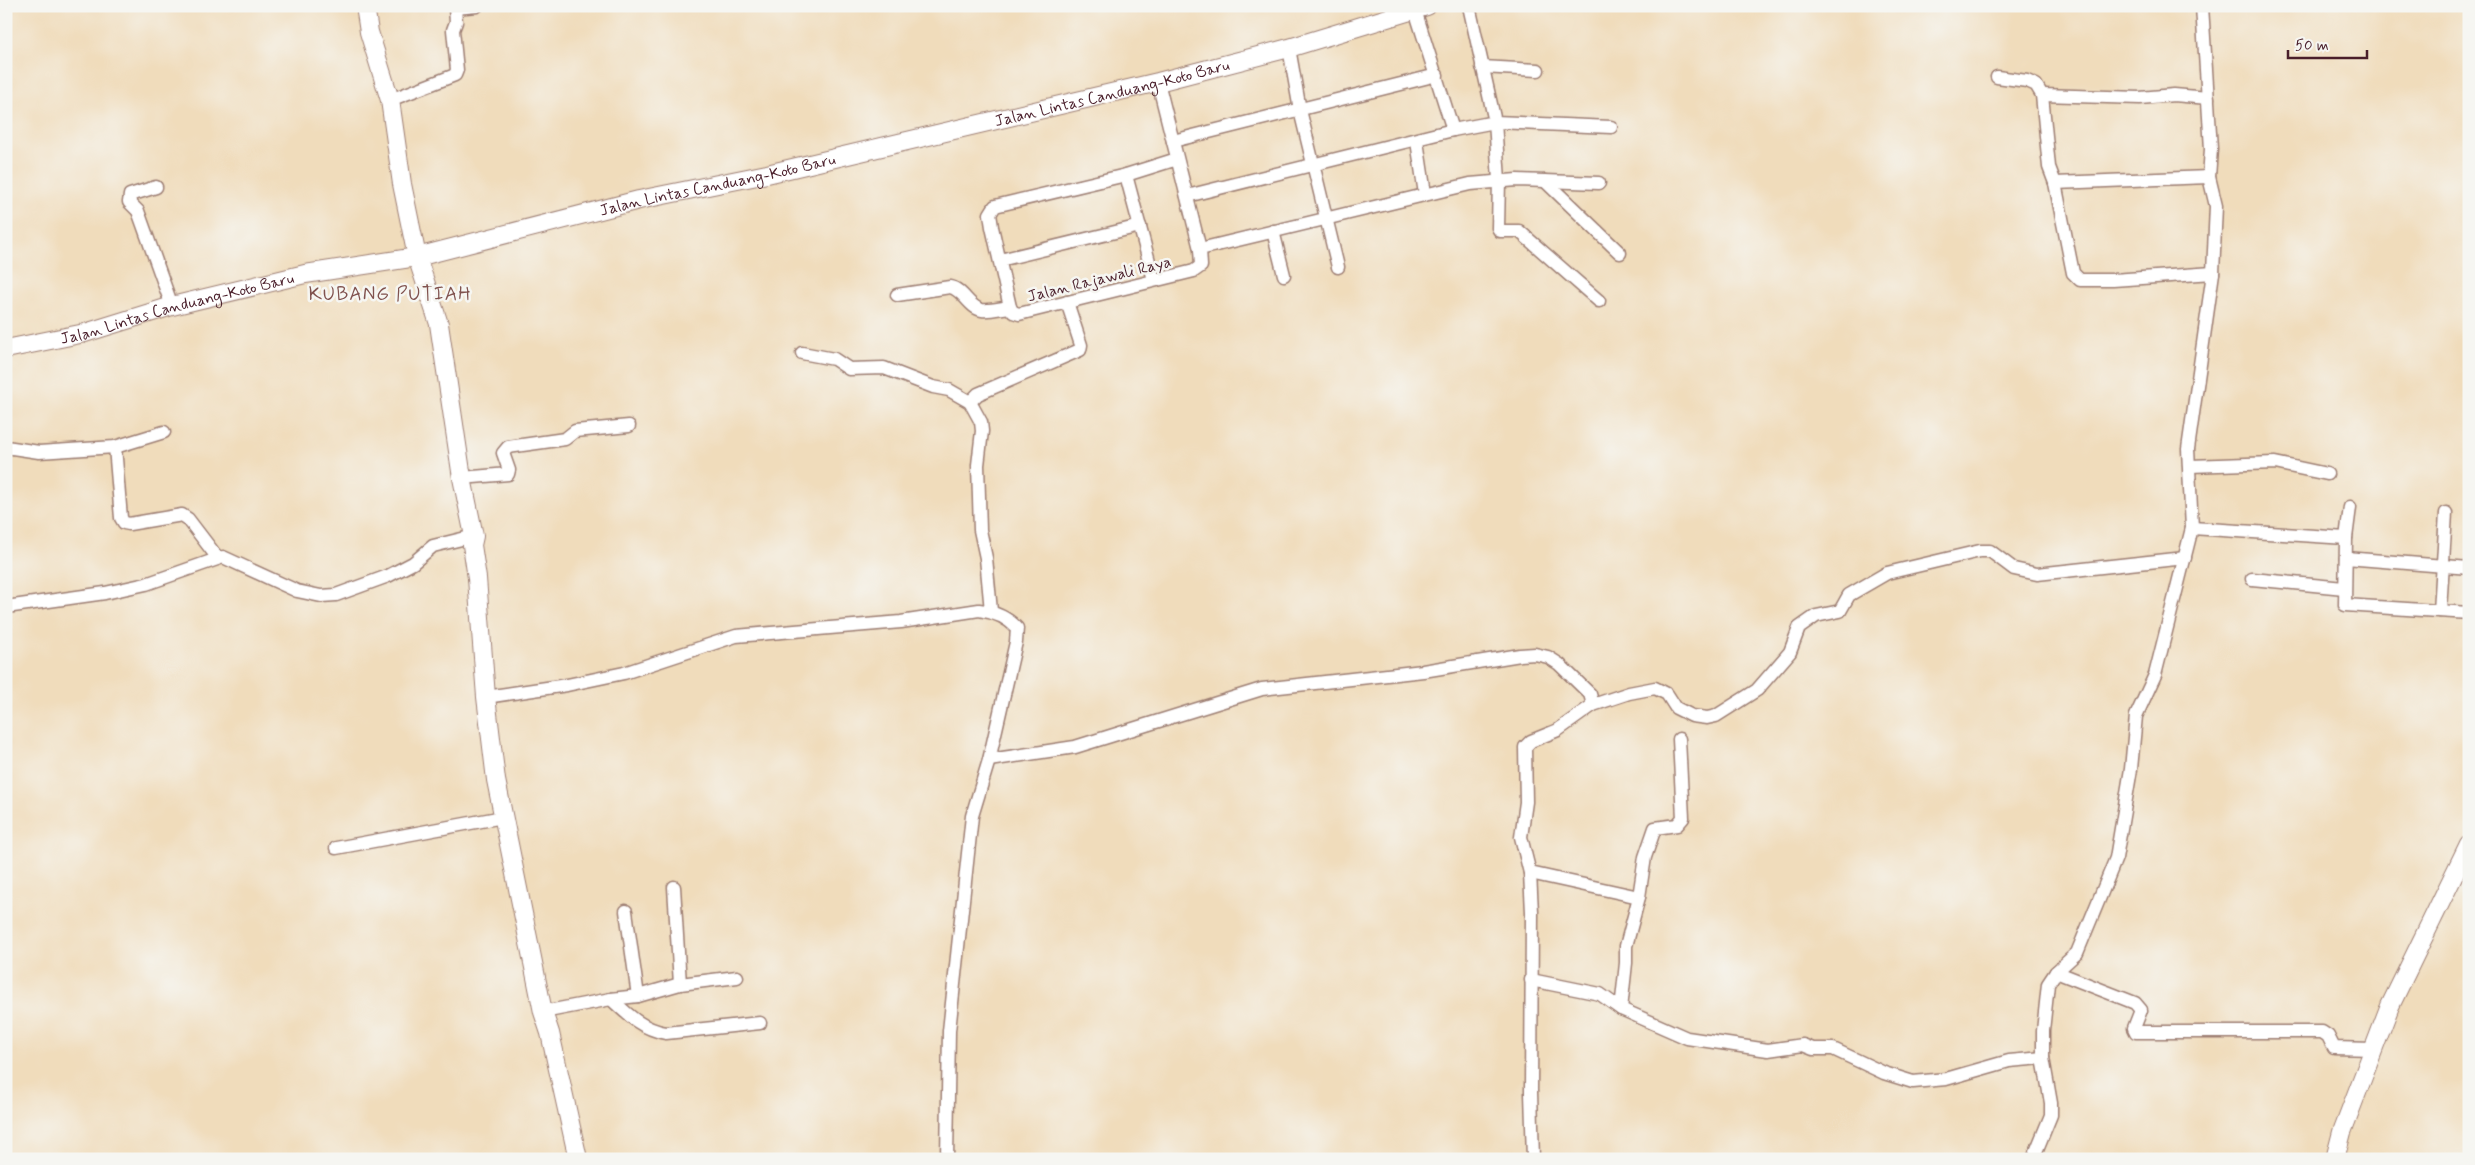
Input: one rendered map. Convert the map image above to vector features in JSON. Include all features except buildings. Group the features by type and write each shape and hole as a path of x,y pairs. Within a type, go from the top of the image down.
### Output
{"street":[{"path":"365,6 369,32 390,100 402,184 417,256 438,324 462,478 474,536 472,545 477,578 486,697 496,780 543,1012 550,1033 578,1159"},
{"path":"390,100 455,75 457,70 453,30 456,22 455,8 477,6"},
{"path":"1468,6 1494,122 1499,180 1498,228 1500,231 1519,231 1599,301"},
{"path":"2033,1159 2051,1115 2051,1103 2043,1058 2046,992 2050,979 2077,953 2116,858 2131,769 2136,716 2155,675 2192,528 2188,449 2213,273 2216,206 2209,176 2211,149 2202,6"},
{"path":"1421,8 1426,50 1437,75 1453,130"},
{"name":"Jalan Lintas Canduang-Koto Baru","path":"6,349 85,333 172,306 305,274 417,256 639,200 768,174 1158,82 1289,48 1421,8"},
{"path":"1289,48 1300,110 1315,165 1338,267"},
{"path":"1482,68 1538,70"},
{"path":"1172,141 1437,75"},
{"path":"1997,76 2027,81 2036,85 2042,95 2049,167 2055,182 2073,274 2080,280 2113,280 2213,273"},
{"path":"1158,82 1200,248 1426,194 1499,180 1599,183"},
{"path":"2042,95 2132,98 2174,95 2208,98"},
{"path":"1187,196 1417,141 1453,130 1494,122 1611,127"},
{"path":"1417,141 1426,194"},
{"name":"Jalan Rajawali Raya","path":"1177,159 1126,175 995,206 990,214 1010,307 1013,312 1019,314 1199,269 1203,262 1200,248"},
{"path":"1126,175 1154,280"},
{"path":"2055,182 2209,176"},
{"path":"1545,181 1620,253"},
{"path":"156,187 130,195 129,202 138,211 172,306"},
{"path":"1000,260 1140,226"},
{"path":"1273,231 1284,274"},
{"path":"897,296 954,288 978,309 1010,307"},
{"path":"970,402 978,394 1080,350 1081,346 1067,302"},
{"path":"802,353 834,359 849,369 884,368 933,387 949,390 970,402 981,422 982,432 978,465 980,530 986,558 991,611"},
{"path":"462,478 508,474 509,470 503,453 508,447 565,439 576,430 628,426"},
{"path":"6,447 39,452 114,447 164,432"},
{"path":"114,447 121,518 124,523 129,524 182,515 188,519 217,557"},
{"path":"2190,466 2275,463 2327,474"},
{"path":"2350,507 2346,538 2345,605 2469,612"},
{"path":"2440,611 2446,513"},
{"path":"2192,528 2346,538"},
{"path":"6,607 105,593 146,584 217,557 231,559 297,592 321,596 336,595 388,576 413,563 433,546 474,536"},
{"path":"1534,1159 1530,1092 1532,912 1530,873 1521,837 1526,802 1525,747 1531,741 1558,730 1593,705 1629,693 1654,688 1667,694 1676,708 1692,716 1707,718 1716,716 1757,690 1790,652 1799,628 1816,616 1840,611 1848,595 1887,573 1980,551 1990,551 2014,569 2037,574 2185,558"},
{"path":"2346,558 2469,568"},
{"path":"2252,579 2344,588"},
{"path":"486,697 567,685 624,673 736,636 901,622 979,610 991,611 1010,621 1017,628 1016,642 989,760 972,816 954,969 949,1031 947,1159"},
{"path":"989,760 1075,747 1262,689 1423,671 1520,655 1535,654 1548,657 1559,664 1590,694 1593,705"},
{"path":"1621,1009 1626,946 1639,897 1645,857 1652,832 1655,828 1677,824 1683,818 1680,739"},
{"path":"336,848 503,817"},
{"path":"2335,1159 2342,1132 2367,1070 2373,1049 2413,954 2469,844"},
{"path":"1530,873 1639,897"},
{"path":"674,887 680,984"},
{"path":"626,910 638,996"},
{"path":"2056,972 2135,1002 2141,1010 2134,1028 2136,1032 2322,1032 2328,1036 2334,1048 2373,1049"},
{"path":"543,1012 611,999 638,996 680,984 737,977"},
{"path":"1531,980 1600,994 1621,1009 1687,1038 1768,1050 1803,1045 1813,1049 1833,1049 1884,1072 1913,1082 1946,1079 2009,1061 2043,1058"},
{"path":"611,999 631,1017 655,1031 666,1033 760,1022"}],"district":[{"name":"KUBANG PUTIAH","path":"390,293"}]}
